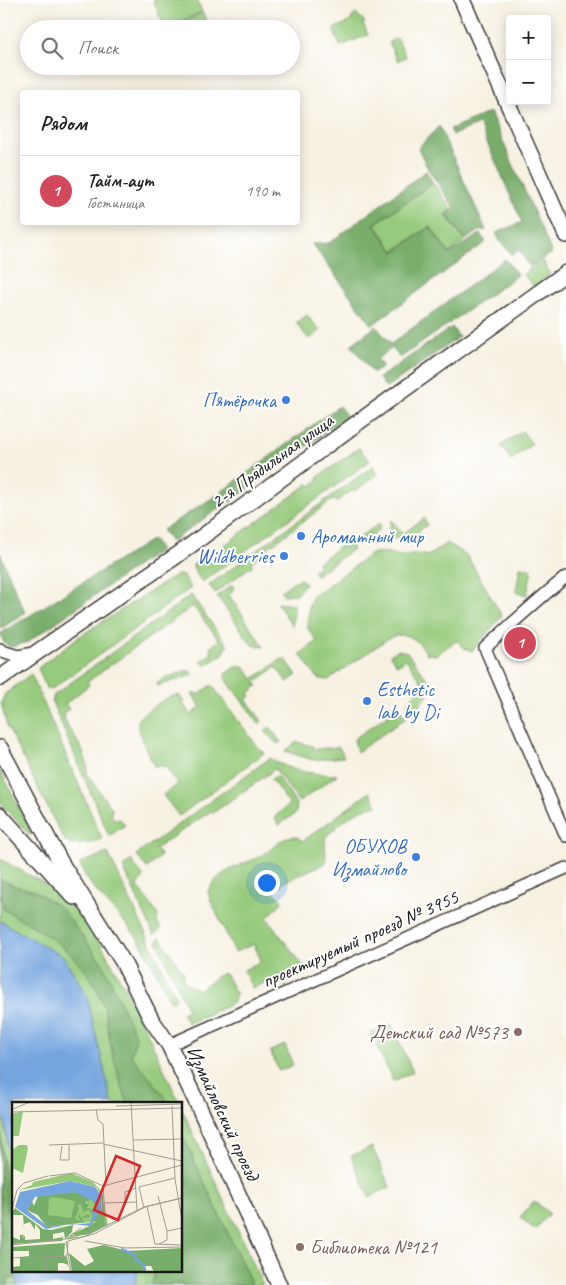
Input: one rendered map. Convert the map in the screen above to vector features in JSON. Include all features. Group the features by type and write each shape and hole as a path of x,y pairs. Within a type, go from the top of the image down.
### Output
{"street":[{"path":"462,0 566,235"},
{"name":"2-я Прядильная улица","path":"0,678 176,556 353,426 566,274"},
{"path":"566,576 484,648 566,836"},
{"path":"0,649 18,656 36,652"},
{"name":"Измайловский проезд","path":"0,748 61,863 123,962 151,1018 169,1045 200,1107 279,1285"},
{"name":"Измайловский проезд","path":"0,815 74,898 123,962"},
{"name":"проектируемый проезд № 3955","path":"169,1045 566,868"}],"green space":[{"path":"153,0 197,0 202,12 184,20 162,20"},
{"path":"203,13 206,20 187,20"},
{"path":"356,13 365,22 363,23 368,35 340,46 333,29 349,22"},
{"path":"397,38 406,57 397,61 389,42"},
{"path":"490,112 552,253 530,267 519,250 512,255 496,233 522,222 479,124 453,135 450,129"},
{"path":"439,126 486,230 479,231 465,240 447,215 455,209 428,169 418,148"},
{"path":"426,171 433,183 374,224 394,252 430,227 449,254 480,234 486,242 372,325 312,244 329,243"},
{"path":"433,183 452,210 446,215 465,241 449,253 430,226 394,251 375,224"},
{"path":"505,259 518,275 400,358 392,348 377,359 383,367 373,373 351,345 376,326 391,344"},
{"path":"543,261 550,274 534,287 523,274"},
{"path":"307,315 320,331 309,339 296,323"},
{"path":"452,327 459,337 386,388 379,378"},
{"path":"339,406 347,417 229,503 221,492"},
{"path":"522,431 532,444 511,460 501,446"},
{"path":"359,448 370,461 202,582 193,565 222,547 308,484 311,486 318,480 318,477"},
{"path":"373,466 378,474 355,491 353,490 337,501 332,500 265,550 251,563 253,565 215,593 209,585"},
{"path":"217,495 225,504 171,542 162,530"},
{"path":"424,518 427,525 407,539 391,538 389,535 391,520 403,534"},
{"path":"380,523 379,530 364,541 361,536"},
{"path":"153,539 160,550 28,642 11,647 4,643 0,634"},
{"path":"349,543 353,549 316,575 313,570 319,566 317,563 342,545 344,547"},
{"path":"447,543 467,556 502,616 472,651 464,648 458,641 436,655 427,654 411,637 395,636 389,638 328,680 317,678 300,654 317,641 308,629 309,605 313,596 371,554 384,553 404,556 418,554 428,556"},
{"path":"0,553 25,613 0,629"},
{"path":"520,567 532,569 527,595 516,592"},
{"path":"178,574 184,577 191,588 52,689 48,690 46,688 38,668 77,638"},
{"path":"301,579 305,583 297,594 284,595 281,591 293,582"},
{"path":"232,585 234,588 229,595 264,647 252,645 217,596"},
{"path":"191,595 228,646 223,654 205,666 201,661 212,653 210,648 219,640 193,606 87,682 89,685 65,704 69,709 63,713 69,728 82,750 87,766 87,774 112,809 111,815 115,819 120,819 125,825 109,836 52,702 54,695"},
{"path":"277,603 295,605 292,625"},
{"path":"398,650 407,652 429,682 428,695 413,712 407,703 423,684 406,659 397,665 390,655"},
{"path":"282,659 286,660 297,675 287,682 276,667 255,682 258,685 249,693 251,696 246,699 262,721 259,724 225,678 225,674 236,666 244,666 253,679"},
{"path":"189,670 193,675 158,686 156,684 167,677"},
{"path":"31,674 102,839 91,843 71,845 64,840 7,726 1,703 5,694"},
{"path":"212,685 264,753 179,816 163,795 178,784 165,766 154,766 140,734 139,718 154,706 172,696 179,695 191,715 201,707 192,694 200,694"},
{"path":"398,708 406,718 357,752 354,739"},
{"path":"270,727 281,742 277,744 265,731"},
{"path":"297,742 312,746 315,749 339,747 344,757 313,760 285,751"},
{"path":"270,758 278,763 302,771 337,775 299,802 275,769 213,813 211,811 155,849 161,856 147,868 136,855"},
{"path":"0,769 32,834 30,835 0,803"},
{"path":"277,776 297,805 296,813 279,825 274,818 289,804 271,779"},
{"path":"370,792 377,805 349,817 325,838 326,863 285,881 274,892 283,901 267,918 304,967 252,988 244,970 261,961 254,944 235,952 210,899 208,892 212,884 232,868 264,854 286,838 291,836 303,841"},
{"path":"108,853 176,997 174,1001 170,1000 138,939 96,891 83,872 80,863"},
{"path":"0,859 58,891 93,930 132,1000 179,1102 112,1102 87,997 64,957 0,921"},
{"path":"131,860 144,878 137,885 158,915 157,922 161,929 154,935 123,867"},
{"path":"0,879 15,886 35,891 62,909 103,964 136,1037 131,1055 167,1102 127,1102 113,1056 104,1007 97,989 88,974 77,960 50,937 3,909"},
{"path":"160,938 184,973 183,980 187,984 199,990 222,973 226,975 236,994 234,1001 226,1007 188,1023 182,1013 188,1010 157,941"},
{"path":"391,1024 395,1032 375,1041 371,1033"},
{"path":"396,1035 413,1072 393,1081 376,1044"},
{"path":"285,1045 293,1065 279,1071 270,1051"},
{"path":"182,1109 263,1285 135,1285 138,1272 182,1272"},
{"path":"0,1113 6,1127 8,1143 12,1206 12,1272 16,1272 17,1285 0,1285"},
{"path":"0,1119 12,1248 12,1272 14,1272 15,1278 8,1279 8,1285 2,1285 0,1280"},
{"path":"182,1134 252,1285 152,1285 155,1272 182,1272"},
{"path":"372,1147 390,1187 369,1197 351,1156"},
{"path":"534,1201 549,1213 535,1230 520,1217"}],"water":[{"path":"0,921 64,957 87,997 112,1102 12,1102 12,1209 5,1122 0,1113"},
{"path":"16,1272 138,1272 135,1285 17,1285"}],"place":[{"name":"Пятёрочка","path":"286,400"},
{"name":"Ароматный мир","path":"301,536"},
{"name":"Wildberries","path":"284,556"},
{"name":"Тайм-аут","path":"520,643"},
{"name":"Esthetic lab by Di","path":"367,701"},
{"name":"ОБУХОВ Измайлово","path":"416,857"},
{"name":"Детский сад №573","path":"518,1032"},
{"name":"Библиотека №121","path":"300,1247"}]}
